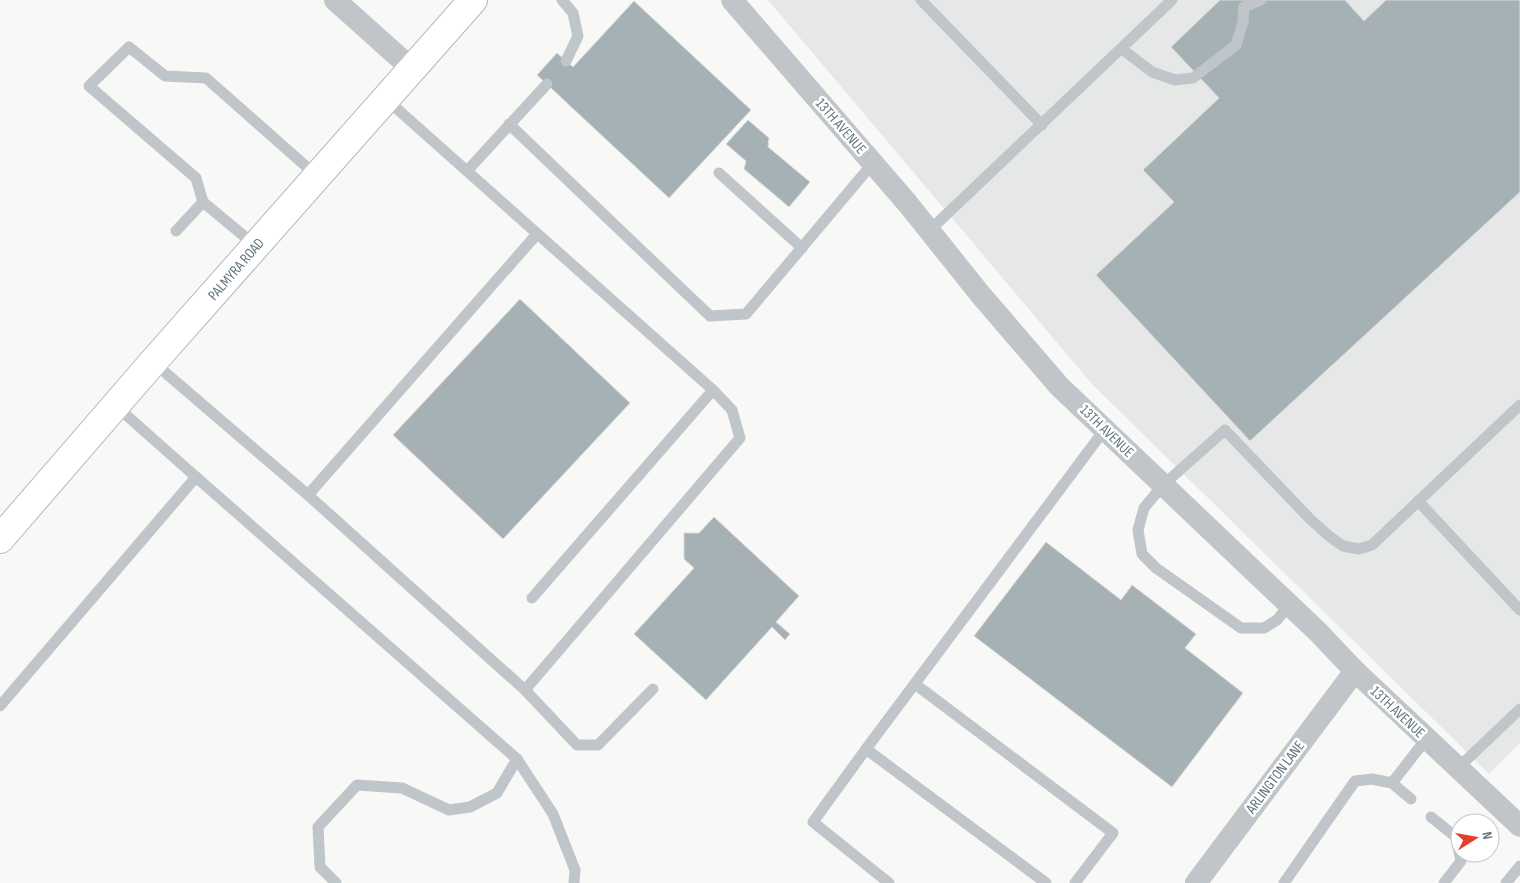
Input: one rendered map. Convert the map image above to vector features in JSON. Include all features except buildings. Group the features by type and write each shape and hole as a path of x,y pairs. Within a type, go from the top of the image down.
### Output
{"main road":[{"name":"PALMYRA ROAD","path":"0,539 473,0"}],"street":[{"path":"335,0 412,69"},
{"name":"13TH AVENUE","path":"732,0 930,230 980,294 1059,386 1289,605 1355,671 1520,826"},
{"name":"ARLINGTON LANE","path":"1196,883 1355,671"}],"lane":[{"path":"562,0 573,13 578,36 566,60"},
{"path":"920,0 1042,125"},
{"path":"930,230 1172,0"},
{"path":"1122,49 1152,72 1175,80 1193,78 1236,45 1243,22 1240,3 1261,0"},
{"path":"256,246 202,202 196,178 89,86 129,47 165,76 206,78 318,176"},
{"path":"467,171 547,84"},
{"path":"386,98 713,390 732,410 740,438 524,690"},
{"path":"509,124 710,316 746,314 873,163"},
{"path":"719,173 802,248"},
{"path":"176,231 202,202"},
{"path":"308,495 537,234"},
{"path":"154,362 308,495 524,690 577,744 598,745 653,689"},
{"path":"532,598 713,390"},
{"path":"1289,605 1277,620 1264,628 1241,628 1156,568 1142,554 1138,530 1144,508 1163,485 1225,430 1310,519 1343,546 1359,549 1372,545 1520,405"},
{"path":"116,406 517,759 553,814 575,870 574,883"},
{"path":"889,883 812,822 1105,429"},
{"path":"0,706 196,477"},
{"path":"1418,501 1520,610"},
{"path":"915,684 1113,833 1074,883"},
{"path":"1458,768 1520,708"},
{"path":"1392,783 1426,738"},
{"path":"866,748 1046,883"},
{"path":"336,883 320,866 318,827 357,785 402,788 450,810 470,807 497,793 517,759"},
{"path":"1284,883 1355,781 1372,779 1392,783 1411,799"},
{"path":"1431,817 1456,837 1461,861 1444,883"},
{"path":"1506,883 1520,866"}],"shaded area":[{"path":"768,0 1520,0 1520,743 1489,774 1092,384"}]}
